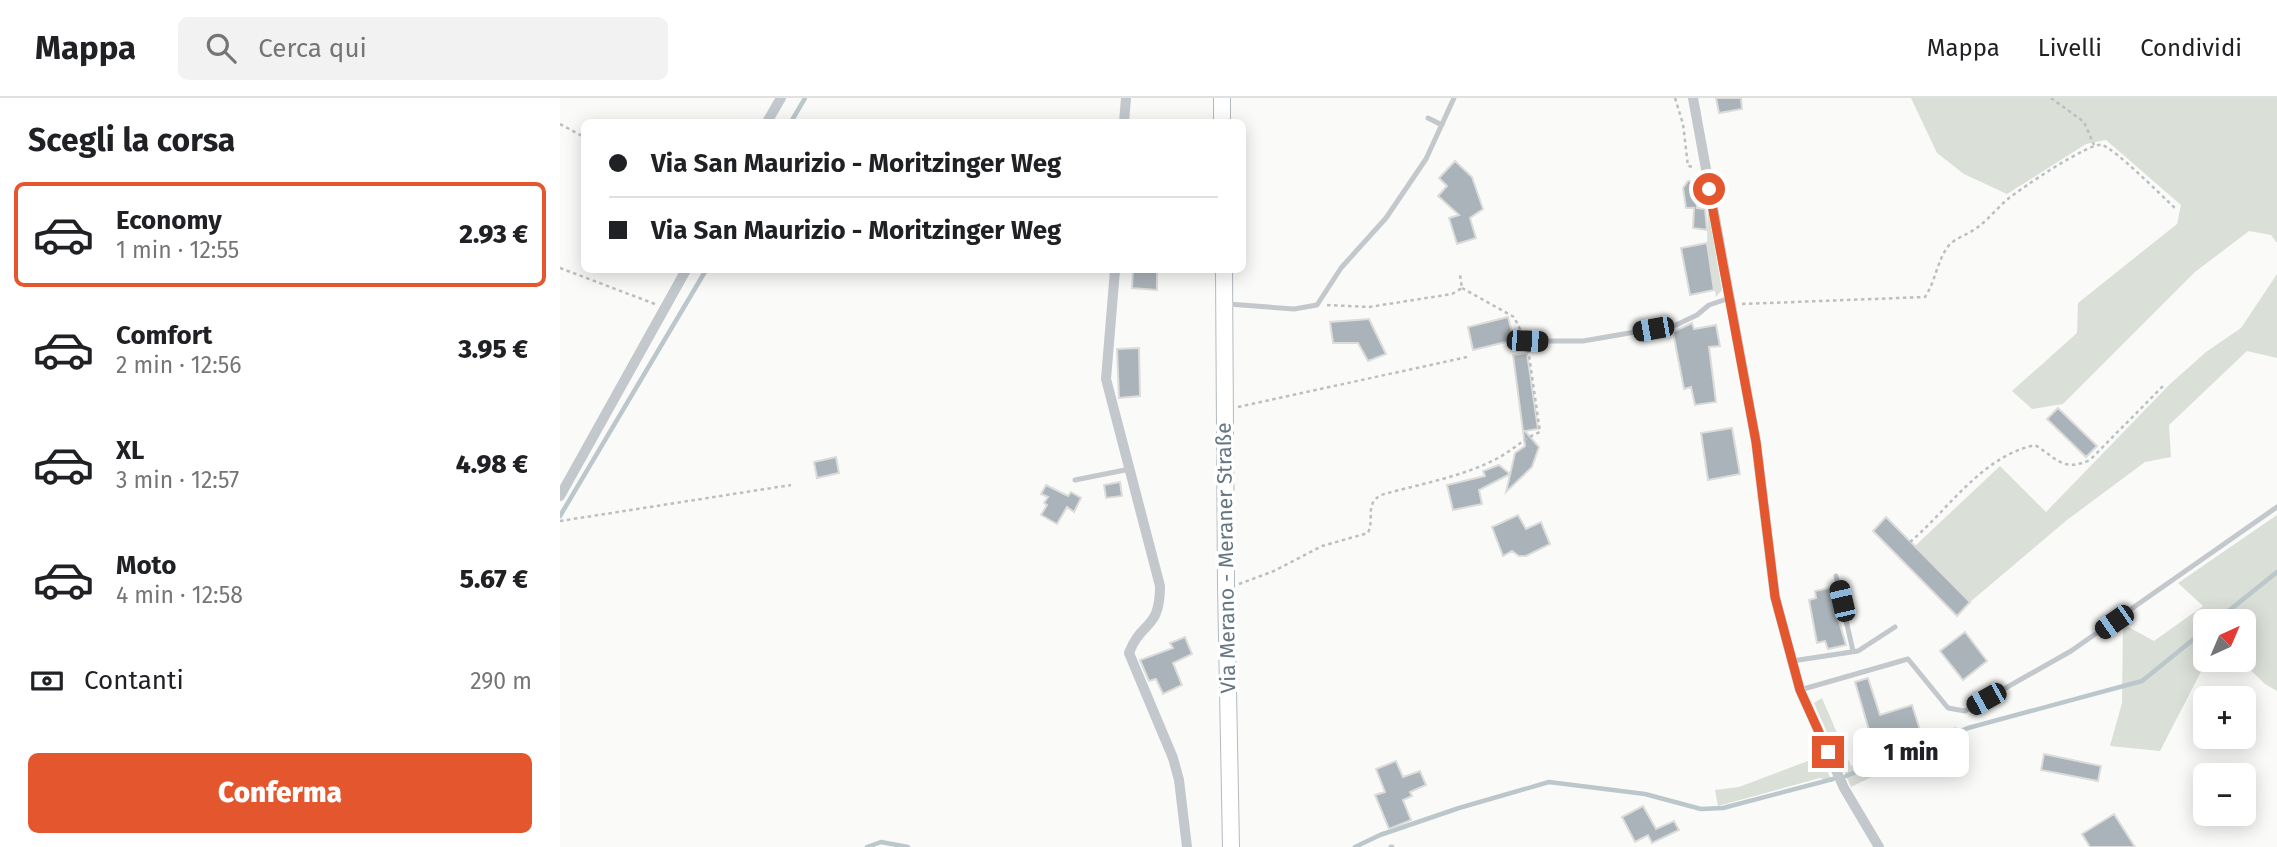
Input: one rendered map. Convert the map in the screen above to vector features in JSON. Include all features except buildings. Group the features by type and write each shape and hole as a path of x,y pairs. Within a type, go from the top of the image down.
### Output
{"main road":[{"path":"1222,98 1222,119"},
{"name":"Via Merano - Meraner Straße","path":"1224,273 1229,304 1224,408 1231,847"}],"street":[{"path":"769,119 781,98"},
{"path":"1124,119 1126,98"},
{"path":"1693,98 1756,442 1775,597 1800,690 1844,788 1879,847"},
{"path":"560,496 684,273"},
{"path":"1115,273 1106,379 1160,586 1160,608 1157,615 1133,644 1129,653 1174,758 1186,847"}],"lane":[{"path":"1229,304 1294,309 1317,305 1341,268 1385,218 1426,159 1454,98"},
{"path":"1427,118 1443,125"},
{"path":"1527,341 1583,341 1676,325 1697,315 1709,305 1731,301"},
{"path":"1075,480 1130,469"},
{"path":"1800,690 1908,659 1948,708 1965,711 2071,651 2277,507"},
{"path":"1836,576 1853,651"},
{"path":"1792,661 1853,651 1895,627"}],"path":[{"path":"1675,98 1683,124 1688,166 1693,167 1703,162"},
{"path":"2051,98 2084,122 2094,145"},
{"path":"560,124 581,135"},
{"path":"1731,301 1925,297 1933,286 1942,256 1952,242 1978,228 2008,198 2058,164 2094,145 2103,145 2115,154 2175,208"},
{"path":"560,268 664,308"},
{"path":"1460,275 1462,288"},
{"path":"1317,305 1369,307 1452,294 1462,288"},
{"path":"1226,584 1243,584 1322,546 1368,533 1372,524 1369,507 1373,499 1478,467 1500,457 1523,439 1540,432 1527,341 1514,317 1462,288"},
{"path":"1224,408 1467,358"},
{"path":"1910,542 1982,471 2016,449 2035,445 2064,466 2075,467 2090,460 2163,386"},
{"path":"560,521 790,485"}],"shaded area":[{"path":"1911,98 2277,98 2277,243 2271,235 2249,231 2195,272 2063,404 2032,409 2012,391 2077,333 2078,303 2177,224 2181,205 2106,140 2086,144 2007,194 1964,174 1937,153"},
{"path":"1708,209 1722,290 1716,297 1707,243"},
{"path":"2277,274 2277,358 2247,351 2169,425 2171,457 2145,462 2067,520 1970,602 1915,546 2000,466 2046,512 2169,385 2206,352 2241,328"},
{"path":"2277,515 2277,691 2252,672 2256,672 2256,609 2199,609 2203,606 2178,583"},
{"path":"2193,613 2193,672 2201,672 2160,751 2110,746 2122,703 2123,624 2154,641"},
{"path":"1822,698 1851,766 1956,727 1966,738 1921,753 1851,787 1814,703"},
{"path":"1821,756 1832,782 1820,778 1718,806 1715,790 1739,787"}],"waterway":[{"path":"793,119 805,98"},
{"path":"560,516 704,273"},
{"path":"2231,609 2277,572"},
{"path":"1846,776 1968,728 2142,681 2193,640"},
{"path":"1355,847 1380,835 1459,808 1549,782 1645,794 1701,809 1723,808 1833,779"},
{"path":"867,847 881,842 908,847"}],"route":[{"path":"1709,189 1756,442 1775,597 1800,690 1828,752"}]}
